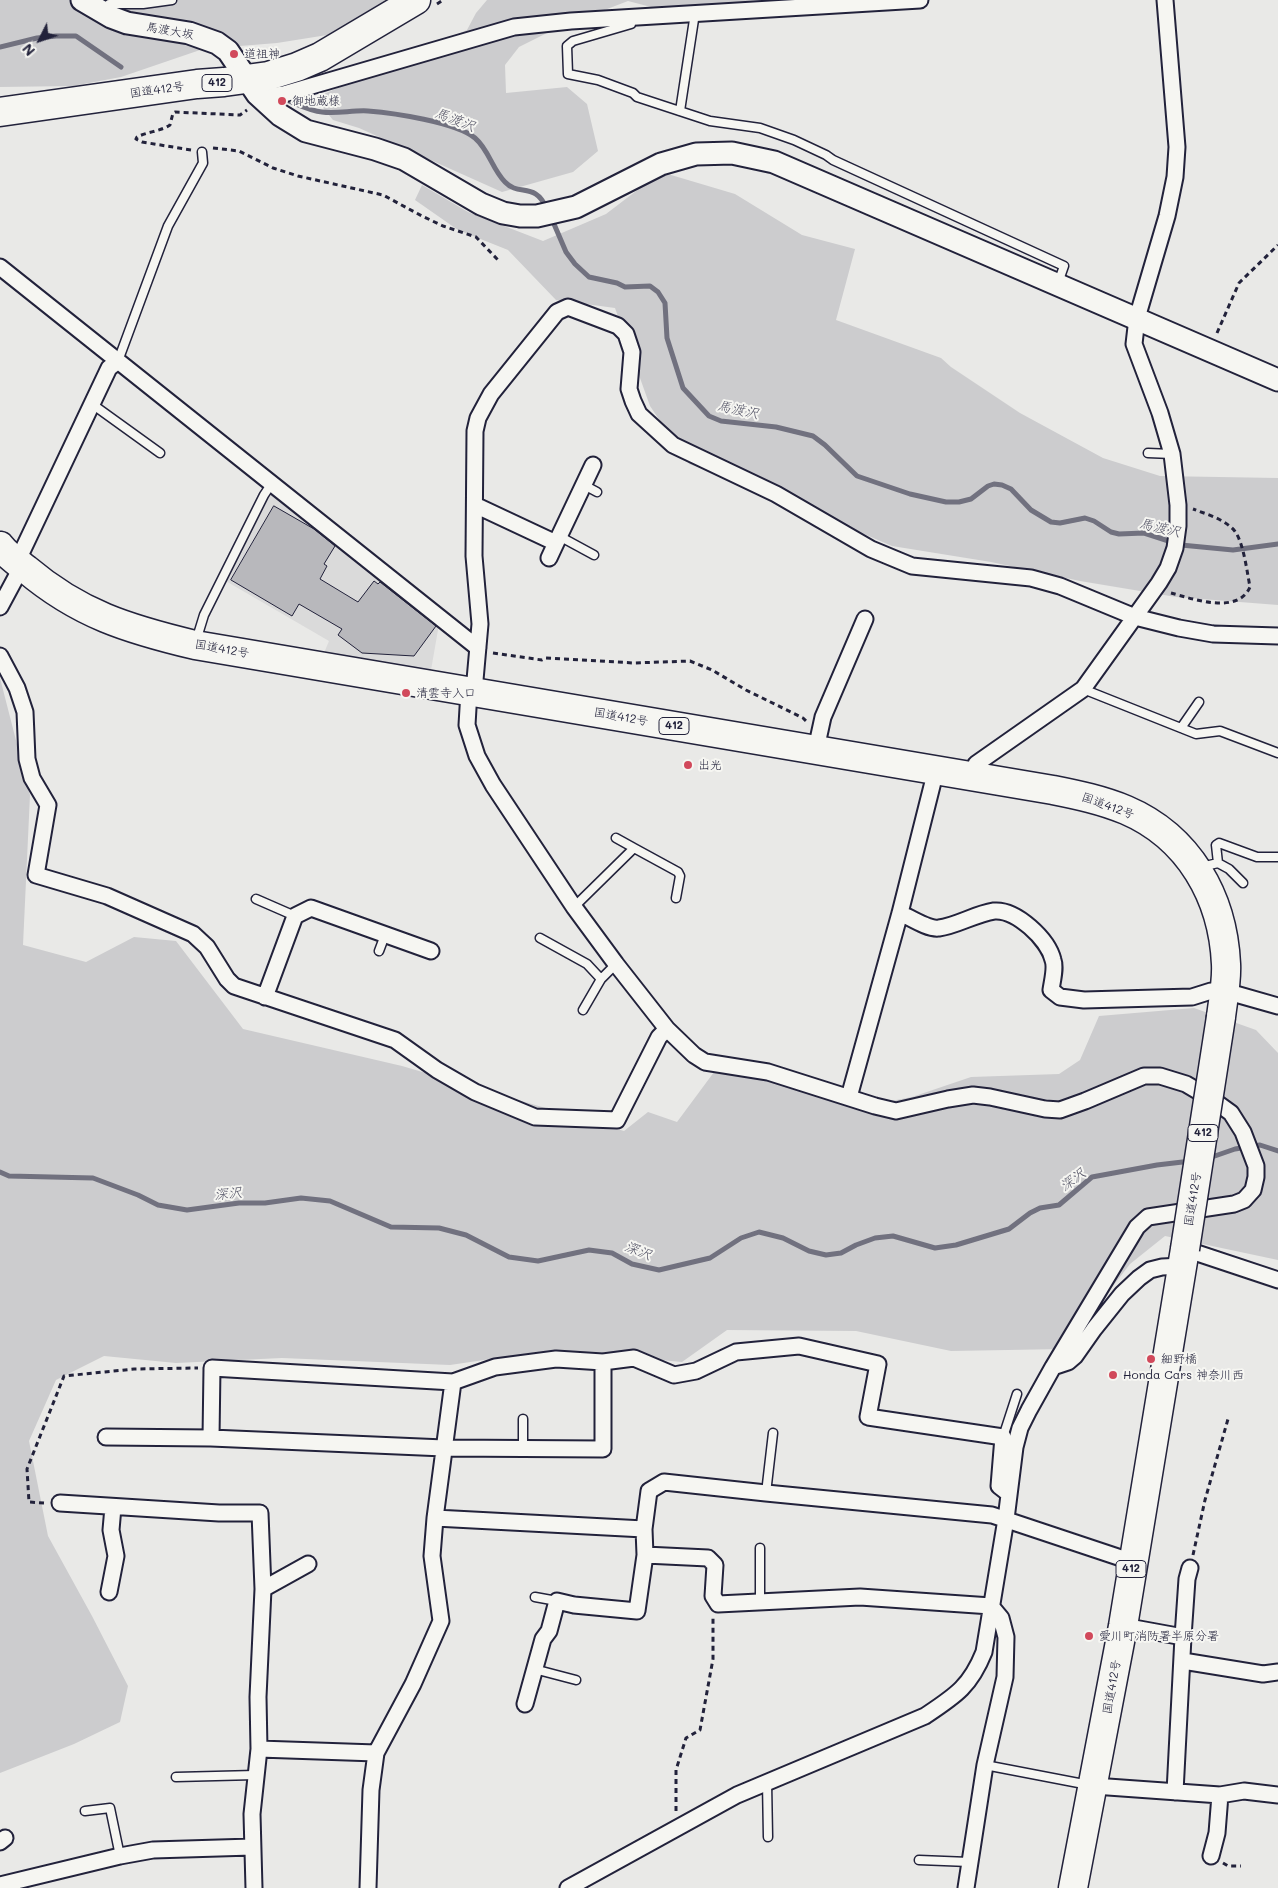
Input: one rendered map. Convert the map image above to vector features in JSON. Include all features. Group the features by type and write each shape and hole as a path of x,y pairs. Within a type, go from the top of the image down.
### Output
{"highway":[{"name":"国道412号","path":"0,112 197,84 256,92 268,76 320,57 416,0"},
{"name":"国道412号","path":"13,558 43,584 82,608 121,626 195,645 469,691 818,740 936,770 1090,798 1126,810 1147,822 1170,838 1188,856 1207,866 1207,886 1224,936 1226,966 1223,1004 1184,1257 1132,1562 1123,1626 1094,1786 1073,1888"}],"street":[{"name":"馬渡大坂","path":"82,0 101,12 127,24 189,33 212,41 228,51 256,92 280,115 306,131 375,149 404,159 481,204 503,212 520,216 537,216 576,207 661,164 696,154 732,154 774,162 1278,380"},
{"path":"256,92 284,94 514,27 571,21 920,0"},
{"path":"973,776 976,764 1083,689 1157,586 1168,568 1175,548 1178,508 1172,454 1160,413 1134,344 1136,318 1167,216 1175,177 1176,138 1165,0"},
{"path":"0,267 272,483 478,650"},
{"path":"572,1887 737,1795 906,1725 947,1702 964,1688 976,1672 984,1652 1006,1519 1015,1447 1020,1428 1041,1387 1137,1227 1148,1217 1234,1204 1244,1200 1253,1190 1256,1166 1243,1132 1230,1113 1214,1100 1186,1084 1160,1076 1144,1076 1060,1110 1045,1109 973,1095 948,1098 896,1111 768,1072 705,1062 694,1055 667,1029 574,907 493,785 477,756 467,725 469,691 475,680 480,624 474,556 475,431 478,418 491,394 557,312 568,307 618,326 626,334 632,352 629,389 633,401 644,420 673,445 776,494 871,549 912,566 1031,578 1060,586 1135,617 1213,634 1278,636"},
{"path":"0,608 13,558 109,368 118,361"},
{"path":"549,558 593,465"},
{"path":"475,505 558,540"},
{"path":"818,740 823,718 865,618"},
{"path":"0,656 17,688 25,712 27,759 32,778 48,805 36,875 108,896 193,934 207,947 227,979 234,986 395,1040 437,1070 474,1092 535,1117 617,1120 659,1037 667,1029"},
{"path":"849,1097 900,913 936,770"},
{"path":"265,997 296,916 311,908 431,951"},
{"path":"900,913 933,928 939,928 970,917 995,911 1008,912 1022,920 1044,943 1054,960 1051,990 1060,998 1084,1000 1153,999 1192,997 1211,991 1223,1004 1278,1006"},
{"path":"1053,1367 1068,1362 1075,1356 1122,1294 1150,1270 1184,1257 1278,1280"},
{"path":"211,1438 212,1368 453,1382 495,1367 556,1359 603,1362 634,1358 674,1375 696,1371 736,1352 799,1346 878,1364 868,1417 1003,1438 999,1486 1008,1493"},
{"path":"106,1437 211,1438 444,1448 603,1448 603,1362"},
{"path":"368,1888 372,1790 376,1754 414,1684 441,1621 432,1556 435,1518 453,1382"},
{"path":"525,1704 543,1639 549,1631 557,1602 637,1611 649,1491 664,1482 766,1494 992,1515 1132,1562"},
{"path":"54,1503 113,1507 218,1519 260,1513 263,1589 258,1697 259,1749 252,1814 254,1888"},
{"path":"109,1592 116,1556 111,1530 113,1507"},
{"path":"435,1518 644,1529"},
{"path":"644,1555 708,1558 715,1565 713,1596 718,1604 860,1597 991,1606 1001,1618 1006,1637 1005,1676 986,1765 966,1888"},
{"path":"263,1589 308,1564"},
{"path":"1175,1792 1187,1579 1190,1568"},
{"path":"1123,1626 1184,1637"},
{"path":"1183,1661 1263,1674 1276,1667"},
{"path":"259,1749 376,1754"},
{"path":"1094,1786 1220,1795 1244,1791 1278,1795"},
{"path":"1211,1856 1217,1833 1220,1795"},
{"path":"0,1885 120,1856 153,1850 252,1846"}],"lane":[{"path":"101,12 108,4 143,4 172,0"},
{"path":"680,111 695,13"},
{"path":"631,18 631,24 573,41 567,46 568,74 598,80 633,93 637,97 710,121 760,128 794,140 833,160 1064,266 1058,284"},
{"path":"118,361 168,226 203,163 202,152"},
{"path":"92,404 160,454"},
{"path":"1148,454 1172,454"},
{"path":"195,645 204,615 264,495 272,483"},
{"path":"584,484 597,492"},
{"path":"558,540 594,555"},
{"path":"1083,689 1196,734 1220,731 1278,753"},
{"path":"1181,728 1199,702"},
{"path":"616,838 678,872 680,876 676,898"},
{"path":"1243,883 1229,869 1207,866 1219,842 1257,857 1278,857"},
{"path":"574,907 634,848"},
{"path":"256,899 296,916"},
{"path":"379,951 385,935"},
{"path":"540,938 587,964 601,979"},
{"path":"583,1010 601,979 616,964"},
{"path":"1003,1438 1017,1394"},
{"path":"523,1419 523,1448"},
{"path":"766,1494 773,1433"},
{"path":"760,1548 760,1602"},
{"path":"536,1597 557,1602"},
{"path":"534,1669 576,1680"},
{"path":"986,1765 1094,1786"},
{"path":"176,1777 255,1775"},
{"path":"767,1781 768,1837"},
{"path":"85,1811 110,1808 120,1856"},
{"path":"919,1860 969,1862"},
{"path":"244,1888 254,1888"}],"path":[{"path":"256,92 240,115 175,112 173,113 170,125 144,133 136,137 136,139 142,142 202,152 211,147 239,151 273,168 298,176 383,195 422,216 476,237 498,260"},
{"path":"1210,349 1239,283 1278,245"},
{"path":"1157,586 1218,604 1242,598 1248,593 1250,587 1239,538 1233,528 1214,517 1178,508"},
{"path":"478,650 542,660 546,658 634,664 690,661 803,718 818,740"},
{"path":"54,1503 28,1502 27,1468 64,1376 134,1369 212,1368"},
{"path":"1190,1568 1205,1500 1228,1419"},
{"path":"682,1825 676,1818 676,1770 686,1738 700,1730 713,1659 713,1606 716,1601"}],"shaded area":[{"path":"0,0 401,0 346,32 277,43 203,49 121,77 73,86 0,87"},
{"path":"487,0 842,0 693,18 628,1 555,29 519,47 505,65 506,93 567,87 587,104 598,151 573,172 502,192 359,128 333,120 315,98 467,30 476,13"},
{"path":"661,172 735,194 802,235 855,249 836,320 941,358 951,367 1020,413 1103,458 1160,476 1278,478 1278,605 1176,597 1080,581 991,562 892,546 759,489 689,464 650,406 615,308 556,300 508,250 458,230 415,200 422,185 468,212 543,241 606,214"},
{"path":"276,493 439,624 431,670 324,653 329,641 224,580 268,495"},
{"path":"0,678 30,795 23,945 86,962 134,937 176,941 243,1029 402,1066 624,1131 648,1112 677,1122 720,1064 865,1106 912,1097 971,1077 1059,1074 1080,1060 1099,1016 1194,1008 1256,1030 1278,1053 1278,1260 1165,1236 1130,1264 1064,1349 951,1351 856,1331 727,1330 682,1362 552,1350 450,1365 282,1358 176,1363 104,1356 56,1380 29,1441 48,1536 128,1686 120,1722 74,1744 0,1773"}],"building":[{"path":"274,506 314,529 335,546 324,564 327,566 320,579 358,602 374,581 378,584 380,582 436,626 414,656 362,653 338,635 342,629 299,604 292,616 231,580"}],"waterway":[{"name":"馬渡沢","path":"0,47 37,38 76,36 121,67"},
{"name":"馬渡沢","path":"289,101 322,112 368,111 408,116 454,127 466,132 480,143 505,182 516,189 532,192 537,195 547,209"},
{"name":"馬渡沢","path":"551,217 566,252 575,264 589,277 617,283 625,287 650,286 658,292 665,303 667,338 683,388 709,416 721,421 776,427 813,436 857,476 910,494 946,502 959,502 971,499 988,486 994,484 1002,485 1011,489 1031,510 1051,522 1060,523 1085,518 1094,521 1111,532 1119,534 1144,533 1181,545 1233,550 1278,544"},
{"name":"深沢","path":"1209,1158 1235,1149 1260,1145 1278,1151"},
{"name":"深沢","path":"0,1172 9,1176 93,1178 138,1195 158,1205 187,1210 239,1203 265,1203 301,1198 330,1201 391,1227 439,1228 466,1235 509,1257 538,1261 589,1250 612,1253 632,1264 659,1270 710,1258 741,1238 759,1232 783,1238 809,1251 826,1255 841,1253 875,1238 893,1236 935,1248 956,1245 1009,1229 1040,1208 1059,1205 1092,1177 1191,1161"}],"place":[{"name":"道祖神","path":"234,54"},
{"name":"御地蔵様","path":"282,101"},
{"name":"清雲寺入口","path":"406,693"},
{"name":"出光","path":"688,765"},
{"name":"細野橋","path":"1151,1359"},
{"name":"Honda Cars 神奈川西","path":"1113,1375"},
{"name":"愛川町消防署半原分署","path":"1089,1636"}]}
